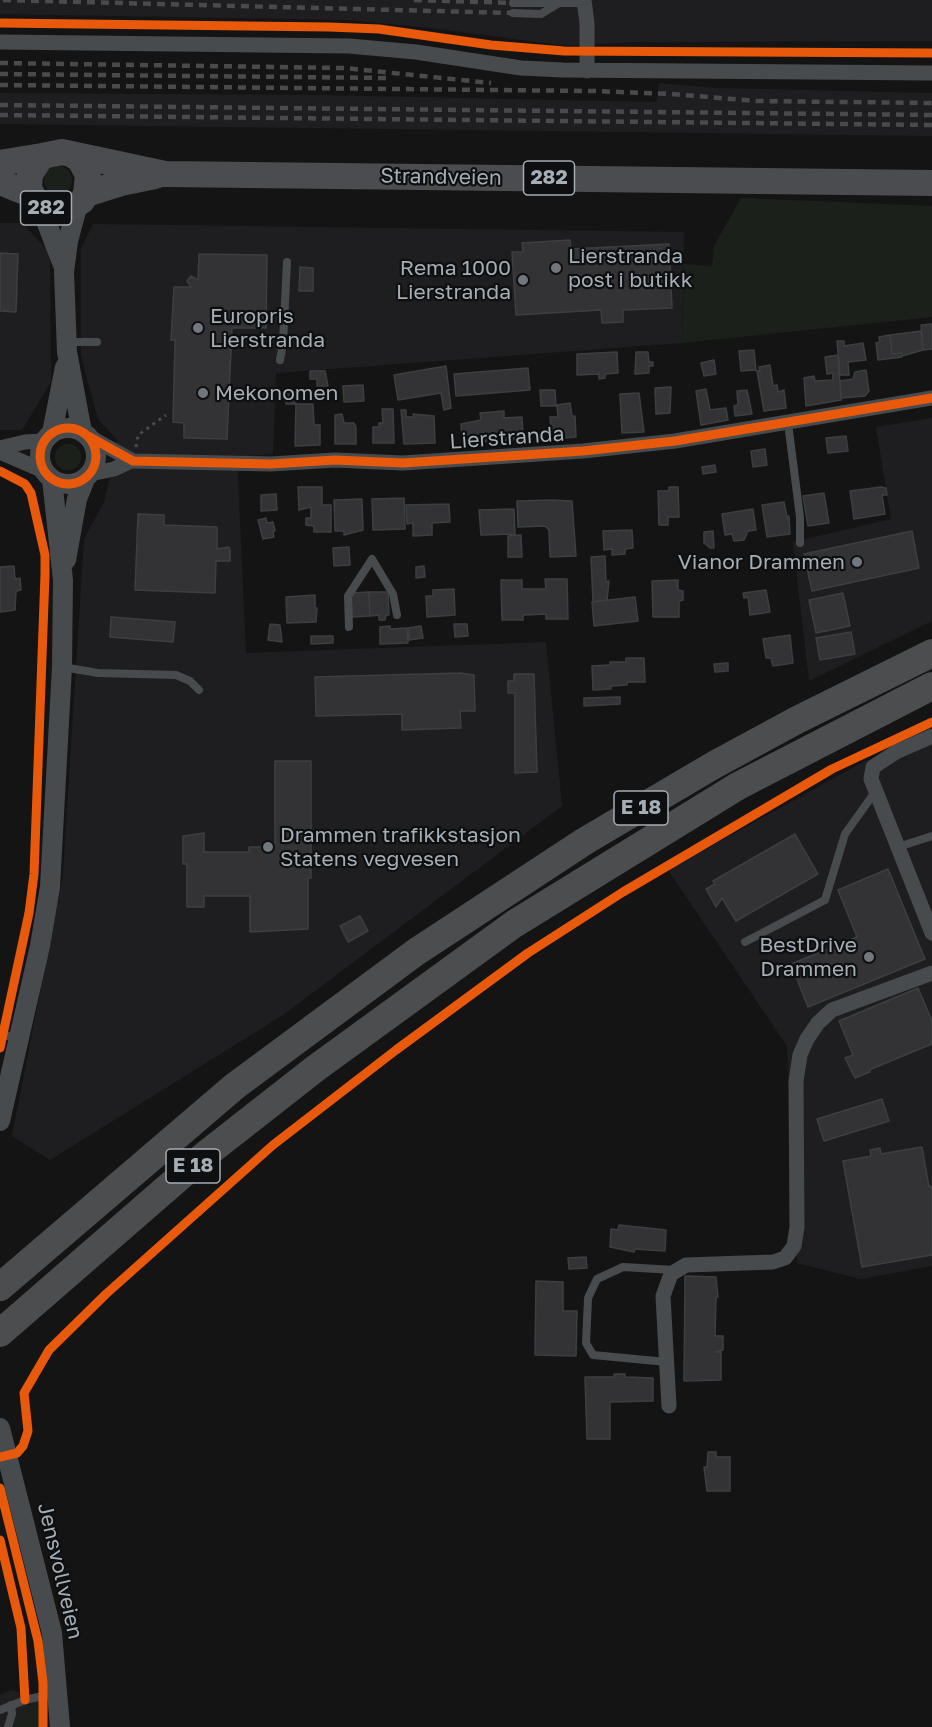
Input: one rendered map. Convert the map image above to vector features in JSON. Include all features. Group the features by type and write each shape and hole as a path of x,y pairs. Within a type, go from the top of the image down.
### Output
{"highway":[{"name":"E 18","path":"0,1287 235,1086 416,951 566,853 685,782 796,720 932,653"},
{"name":"E 18","path":"4,1329 156,1197 270,1104 394,1010 514,924 738,786 932,686"}],"main road":[{"name":"282","path":"0,164 52,152 71,154 80,160 87,176 82,199 60,210 51,209 36,199 0,182"},
{"name":"Strandveien","path":"71,154 165,174 932,183"},
{"name":"282","path":"36,199 29,188 30,174 42,156"},
{"name":"Strandveien","path":"82,199 121,183 165,174"}],"street":[{"path":"585,2 587,71"},
{"path":"0,42 349,46 416,52 521,68 587,71 932,73"},
{"path":"36,199 64,272"},
{"path":"63,580 77,499 96,459 96,451 85,434 67,347 64,272 68,241 82,199"},
{"path":"0,1121 11,1036 40,946 50,886 62,667 63,580 48,475 40,456 48,437 67,347"},
{"name":"Lierstranda","path":"85,434 133,455 271,464 313,460 386,464 640,445 932,398"},
{"path":"0,450 48,437 64,428 85,434"},
{"path":"0,450 48,475 72,484 88,476"},
{"name":"Lierstranda","path":"88,476 114,469 133,455"},
{"path":"932,736 896,752 873,767 871,779 932,933"},
{"path":"669,1406 663,1296 667,1279 674,1270 686,1265 773,1262 789,1253 796,1240 796,1081 800,1055 807,1039 818,1023 832,1010 932,973"},
{"name":"Jensvollveien","path":"0,1428 52,1633 60,1727"}],"lane":[{"path":"513,13 541,14 557,2"},
{"path":"513,3 585,2"},
{"path":"280,360 287,262"},
{"path":"67,347 97,342"},
{"path":"788,423 800,517 800,543"},
{"path":"349,627 348,596 372,559 393,594 397,615"},
{"path":"62,667 98,673 176,675 190,681 199,690"},
{"path":"745,942 825,900 845,834 875,792"},
{"path":"898,847 932,836"},
{"path":"668,1362 593,1355 586,1343 586,1328 590,1290 603,1274 623,1267 636,1266 674,1270"},
{"path":"0,1710 58,1692"},
{"path":"8,1727 12,1714 11,1705"}],"path":[{"path":"133,455 138,435 166,415"}],"shaded area":[{"path":"0,0 932,0 932,41 635,42 567,46 432,28 348,20 0,14"},
{"path":"659,83 717,88 932,93 932,136 0,124 0,93 314,95 657,102"},
{"path":"58,166 68,170 72,180 68,190 58,194 48,190 44,180 48,170"},
{"path":"741,198 932,206 932,317 682,343 684,264 712,266 714,246"},
{"path":"0,223 22,223 50,253 51,382 22,430 0,430"},
{"path":"93,224 684,232 682,343 276,373 273,454 237,457 246,653 546,642 562,806 283,1015 50,1160 12,1136 63,875 84,539 105,500 117,440 98,419 81,356 81,249"},
{"path":"932,418 932,621 809,681 793,542 891,519 876,427"},
{"path":"68,444 77,448 81,457 77,466 68,470 59,466 55,457 59,448"},
{"path":"932,737 932,1266 861,1279 797,1263 787,1046 668,870 863,762"},
{"path":"11,1690 42,1698 41,1727 0,1727 0,1695"},
{"path":"38,1705 39,1727 14,1727 22,1709"}],"building":[{"path":"570,240 571,249 669,244 672,308 623,310 623,322 602,323 601,310 516,315 512,252 523,252 522,243"},
{"path":"0,253 18,254 16,312 0,311"},
{"path":"199,254 267,255 266,328 232,328 227,439 184,438 184,423 173,422 175,340 171,340 174,287 191,287 187,281 191,276 198,280"},
{"path":"300,267 313,268 313,291 299,291"},
{"path":"932,324 932,349 923,350 921,325"},
{"path":"921,331 923,350 902,356 902,353 892,354 890,335"},
{"path":"890,335 892,354 902,353 902,357 878,360 876,343 880,342 879,337"},
{"path":"837,341 844,341 844,346 863,343 866,360 848,362 849,375 840,375"},
{"path":"754,350 756,370 741,371 739,351"},
{"path":"617,352 618,373 605,374 605,378 599,379 599,374 577,375 577,354"},
{"path":"636,352 648,352 649,362 653,362 653,366 649,366 649,373 635,374"},
{"path":"838,355 841,400 806,406 804,378 814,376 815,381 833,380 833,373 827,374 825,357"},
{"path":"714,360 716,374 704,376 701,363"},
{"path":"770,365 773,386 777,385 778,392 784,390 786,408 764,411 757,371 760,371 759,367"},
{"path":"446,366 451,408 444,410 441,393 398,400 394,375"},
{"path":"528,368 530,390 456,396 454,374"},
{"path":"866,370 869,391 865,396 841,398 840,381 853,379 855,372"},
{"path":"310,371 325,371 328,386 317,386 317,379 310,379"},
{"path":"363,385 364,401 344,402 343,386"},
{"path":"671,387 670,413 656,414 655,388"},
{"path":"706,389 710,410 726,408 728,420 701,425 696,391"},
{"path":"286,390 295,390 296,404 286,404"},
{"path":"540,390 555,390 556,406 541,406"},
{"path":"747,390 752,414 735,416 734,406 738,405 737,391"},
{"path":"639,393 644,432 622,433 620,394"},
{"path":"570,403 572,416 575,416 576,437 552,439 550,417 558,417 557,405"},
{"path":"296,404 313,404 314,425 320,425 320,445 295,446"},
{"path":"382,409 393,409 394,443 373,443 373,427 379,427 379,423 383,423"},
{"path":"401,410 406,410 406,417 414,417 413,414 434,416 435,443 404,444"},
{"path":"504,411 504,418 522,417 523,439 470,443 469,435 462,436 461,424 481,420 480,413"},
{"path":"342,414 344,423 354,423 356,427 356,444 335,444 335,415"},
{"path":"846,436 848,451 828,453 826,438"},
{"path":"765,449 767,465 753,467 751,451"},
{"path":"715,465 716,472 703,474 702,467"},
{"path":"298,487 322,487 322,505 331,505 331,532 314,532 314,526 306,525 306,518 311,518 311,507 299,510"},
{"path":"669,487 678,487 679,517 668,517 668,525 659,525 658,491 669,491"},
{"path":"886,488 887,495 882,495 885,514 854,519 850,491"},
{"path":"824,493 829,523 808,526 803,496"},
{"path":"276,494 277,510 261,511 261,495"},
{"path":"404,498 405,529 373,530 372,499"},
{"path":"362,499 363,530 344,535 344,531 335,531 334,500"},
{"path":"517,501 572,501 576,556 550,557 549,530 545,526 518,527"},
{"path":"784,502 787,517 789,516 790,534 767,537 762,505"},
{"path":"449,504 450,522 432,523 432,535 413,536 413,523 407,524 406,505"},
{"path":"514,509 515,534 481,535 479,510"},
{"path":"753,509 756,530 748,531 744,540 734,541 732,534 725,535 722,514"},
{"path":"138,514 164,515 164,525 217,527 217,549 229,547 230,561 216,561 215,593 135,590"},
{"path":"266,518 267,523 273,522 275,531 273,531 274,537 263,539 258,520"},
{"path":"632,530 633,548 625,549 625,554 612,555 612,549 604,550 603,531"},
{"path":"713,531 714,548 710,548 704,543 704,532"},
{"path":"912,531 919,568 812,591 804,554"},
{"path":"521,535 522,557 508,557 508,536"},
{"path":"349,547 350,565 334,566 333,548"},
{"path":"605,556 606,582 609,581 607,600 593,602 591,557"},
{"path":"14,566 15,579 20,578 21,590 16,591 15,610 0,612 0,567"},
{"path":"424,566 425,577 416,578 416,567"},
{"path":"545,579 567,579 568,619 546,619 546,614 523,615 523,620 502,620 501,580 522,580 522,589 546,589"},
{"path":"678,580 678,590 683,591 683,600 679,601 679,617 653,617 652,581"},
{"path":"454,589 455,615 427,617 426,596 433,596 433,590"},
{"path":"766,590 770,612 750,615 748,597 744,598 743,593"},
{"path":"369,592 370,616 352,617 351,593"},
{"path":"369,592 388,592 389,615 386,615 385,620 379,620 379,615 370,616"},
{"path":"843,593 850,626 816,633 809,600"},
{"path":"315,595 316,622 287,623 286,597"},
{"path":"635,597 638,621 594,626 592,602"},
{"path":"111,617 175,622 173,642 110,637"},
{"path":"270,624 280,625 282,642 268,640"},
{"path":"454,624 467,624 468,636 455,637"},
{"path":"390,626 390,629 407,628 408,643 380,644 380,627"},
{"path":"421,626 423,638 409,640 408,628"},
{"path":"851,632 855,654 820,660 816,638"},
{"path":"790,635 793,663 773,666 771,658 766,658 763,639"},
{"path":"311,636 333,636 333,643 311,644"},
{"path":"626,658 644,658 645,682 627,682 627,685 611,686 611,689 593,690 592,666 610,665 610,662 626,662"},
{"path":"728,663 728,671 715,672 714,664"},
{"path":"460,673 474,675 475,711 460,711 461,728 402,730 402,714 316,716 315,677"},
{"path":"514,674 534,674 537,772 515,773 515,693 508,693 508,681 514,681"},
{"path":"620,697 620,704 584,706 584,698"},
{"path":"275,761 311,761 311,878 308,878 308,929 250,932 250,896 204,896 204,907 187,907 187,864 183,864 183,836 204,833 204,852 249,852 249,847 265,847 265,843 275,843"},
{"path":"795,834 818,874 736,921 722,898 716,907 706,889 715,884 713,881"},
{"path":"888,869 925,959 808,1007 791,964 857,937 838,890"},
{"path":"360,916 368,931 348,942 340,926"},
{"path":"918,988 932,1021 932,1044 855,1078 845,1058 853,1055 839,1021"},
{"path":"882,1099 889,1121 824,1141 817,1119"},
{"path":"922,1147 929,1187 932,1186 932,1255 862,1267 843,1161 871,1156 870,1150 880,1148 881,1154"},
{"path":"619,1225 666,1230 665,1251 635,1249 634,1252 610,1247 611,1229 618,1230"},
{"path":"586,1257 587,1268 569,1269 568,1258"},
{"path":"685,1276 716,1277 718,1297 716,1297 715,1336 723,1336 723,1350 715,1352 721,1352 721,1380 684,1381"},
{"path":"536,1281 563,1282 563,1311 577,1311 576,1356 535,1355"},
{"path":"614,1374 625,1374 625,1377 653,1378 653,1401 610,1402 610,1439 587,1439 585,1377 614,1377"},
{"path":"708,1452 716,1452 716,1457 730,1457 730,1491 707,1491 704,1467 707,1467"}],"railway":[{"path":"3,0 513,13"},
{"path":"414,0 513,3"},
{"path":"0,63 344,68 491,83"},
{"path":"0,74 387,78"},
{"path":"0,85 593,91 672,94 756,101 932,103"},
{"path":"0,105 932,115"},
{"path":"0,115 932,125"}],"cycle path":[{"path":"0,23 379,29 491,45 564,51 932,53"},
{"path":"88,436 133,461 271,464 335,460 403,463 583,451 675,441 932,398"},
{"path":"68,428 79,430 88,436 94,445 96,456 94,467 88,476 79,482 68,484 57,482 48,476 42,467 40,456 42,445 48,436 57,430 68,428"},
{"path":"0,471 25,484 31,493 45,555 34,874 29,913 0,1048"},
{"path":"0,1457 17,1453 23,1446 28,1431 24,1393 49,1350 106,1294 273,1145 396,1050 528,953 623,892 832,769 932,722"},
{"path":"0,1488 38,1641 43,1683 43,1727"},
{"path":"0,1540 21,1628 25,1700"}],"place":[{"name":"Lierstranda post i butikk","path":"556,268"},
{"name":"Rema 1000 Lierstranda","path":"523,280"},
{"name":"Europris Lierstranda","path":"198,328"},
{"name":"Mekonomen","path":"203,393"},
{"name":"Vianor Drammen","path":"857,562"},
{"name":"Drammen trafikkstasjon Statens vegvesen","path":"268,847"},
{"name":"BestDrive Drammen","path":"869,957"}]}
